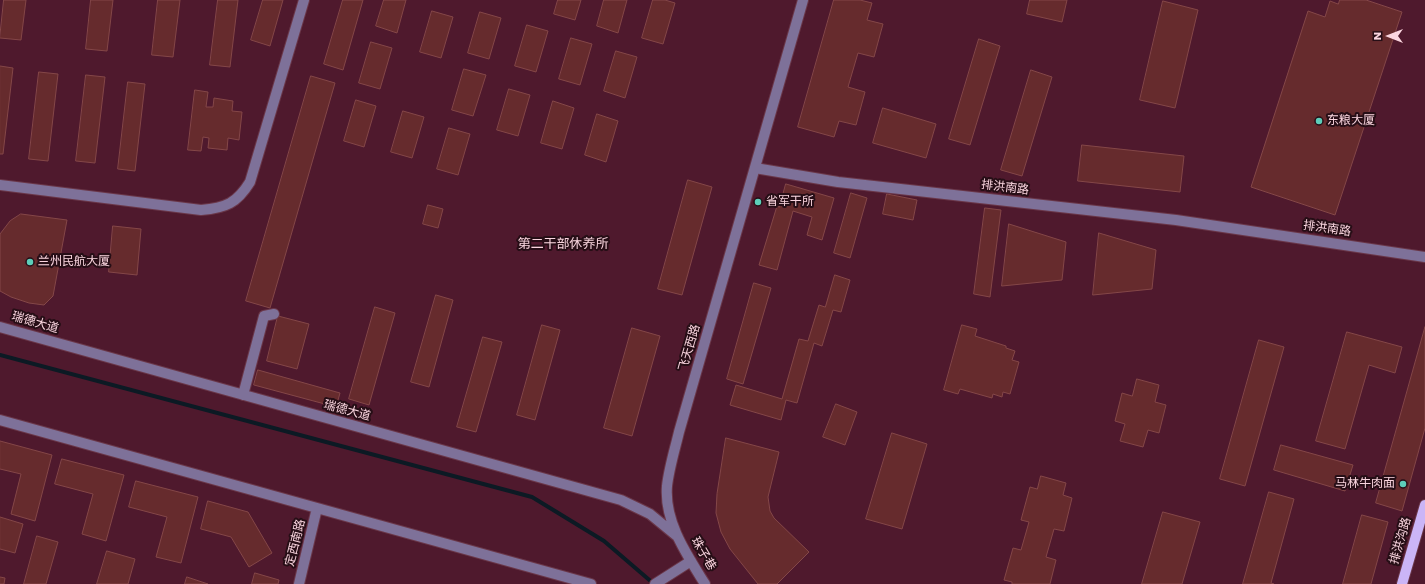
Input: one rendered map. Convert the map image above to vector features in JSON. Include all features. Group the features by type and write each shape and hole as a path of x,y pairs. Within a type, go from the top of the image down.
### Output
{"main road":[{"name":"排洪沟路","path":"1402,584 1425,505"}],"street":[{"path":"0,185 201,210 214,209 234,201 242,194 250,182 304,0"},
{"path":"755,168 803,0"},
{"name":"排洪南路","path":"755,168 838,182 1176,220 1425,257"},
{"name":"飞天西路","path":"678,537 668,507 667,486 679,432 755,168"},
{"path":"243,395 264,316 274,314"},
{"name":"瑞德大道","path":"0,327 621,500 650,514 678,537"},
{"path":"0,420 591,584"},
{"name":"定西南路","path":"299,584 317,508"},
{"name":"珠子巷","path":"678,537 690,561 705,584"},
{"path":"659,582 690,561"}],"building":[{"path":"4,0 26,0 21,40 0,38"},
{"path":"91,0 113,0 107,51 86,49"},
{"path":"158,0 180,0 173,57 152,55"},
{"path":"218,0 238,0 230,67 210,65"},
{"path":"263,0 283,0 270,46 251,40"},
{"path":"343,0 363,0 343,70 324,64"},
{"path":"384,0 406,0 397,33 376,26"},
{"path":"558,0 581,0 575,20 554,14"},
{"path":"604,0 627,0 618,33 597,26"},
{"path":"653,0 665,0 675,3 663,44 642,38"},
{"path":"834,0 860,0 872,3 867,20 883,24 874,57 858,53 848,87 865,92 856,125 839,121 834,137 798,127"},
{"path":"1030,0 1067,0 1062,22 1027,14"},
{"name":"东粮大厦","path":"1340,0 1366,0 1402,12 1335,215 1251,187 1308,11 1325,17 1330,1 1338,4"},
{"path":"1163,1 1198,10 1175,108 1140,100"},
{"path":"432,11 453,17 441,58 420,52"},
{"path":"480,12 501,18 489,59 468,53"},
{"path":"527,25 548,31 536,72 515,66"},
{"path":"571,38 592,44 580,85 559,79"},
{"path":"979,39 1000,46 970,145 949,139"},
{"path":"371,42 392,48 380,89 359,83"},
{"path":"616,51 637,57 625,98 604,91"},
{"path":"0,66 13,68 3,154 0,154"},
{"path":"464,69 486,75 473,116 452,110"},
{"path":"1031,70 1052,77 1022,176 1001,170"},
{"path":"39,72 58,74 48,161 29,159"},
{"path":"86,75 105,77 95,163 76,161"},
{"path":"311,76 335,83 270,308 246,301"},
{"path":"128,82 145,84 135,171 118,169"},
{"path":"509,89 530,95 518,136 497,130"},
{"path":"195,90 208,92 206,107 213,107 214,98 233,101 232,111 242,112 239,140 228,138 227,150 208,148 209,138 203,137 201,151 188,150"},
{"path":"356,100 376,106 364,147 344,141"},
{"path":"553,101 574,108 562,149 541,143"},
{"path":"883,108 936,124 926,158 873,143"},
{"path":"403,111 424,117 412,158 391,152"},
{"path":"597,114 618,121 606,162 585,155"},
{"path":"449,128 470,134 458,175 437,169"},
{"path":"1082,145 1184,156 1180,192 1078,181"},
{"path":"688,180 712,187 682,295 658,289"},
{"path":"786,184 834,198 822,240 807,235 812,217 793,211 777,270 759,265 777,206 779,207"},
{"path":"851,193 867,198 850,258 834,253"},
{"path":"887,194 917,200 913,220 883,214"},
{"path":"428,205 443,209 438,228 423,224"},
{"path":"985,208 1001,210 990,297 974,294"},
{"name":"兰州民航大厦","path":"21,214 67,220 53,296 44,305 29,303 11,297 0,291 0,234 10,221"},
{"path":"1009,224 1066,242 1062,280 1002,286"},
{"path":"113,226 141,229 137,275 109,272"},
{"path":"1099,233 1156,250 1152,289 1093,295"},
{"path":"835,275 850,280 841,312 833,310 822,346 814,343 797,403 786,400 781,420 730,405 736,385 782,399 799,339 808,341 819,305 825,307"},
{"path":"754,283 771,288 743,384 727,379"},
{"path":"436,295 453,300 429,387 411,382"},
{"path":"375,307 395,313 369,405 349,399"},
{"path":"278,316 309,324 297,369 267,361"},
{"path":"542,325 560,330 535,420 517,415"},
{"path":"962,325 977,329 975,336 1006,346 1006,348 1015,351 1012,360 1019,362 1010,394 1003,392 1002,397 993,394 992,398 960,389 958,394 944,390"},
{"path":"1425,327 1425,428 1402,511 1376,503"},
{"path":"632,328 660,336 632,436 604,428"},
{"path":"1347,332 1402,347 1395,373 1369,365 1345,449 1316,441"},
{"path":"483,337 502,342 476,432 457,427"},
{"path":"1259,340 1284,347 1245,486 1220,479"},
{"path":"258,370 340,393 336,407 254,385"},
{"path":"1137,379 1159,385 1155,402 1166,405 1159,433 1148,430 1143,447 1120,441 1125,424 1115,421 1122,393 1132,396"},
{"path":"836,404 857,412 845,445 823,437"},
{"path":"892,433 927,444 902,529 866,519"},
{"path":"726,438 779,452 768,497 770,511 774,518 809,552 777,584 758,584 730,549 721,532 716,513 717,494"},
{"path":"0,441 52,455 35,521 11,514 21,474 0,469"},
{"path":"1281,445 1353,465 1345,491 1274,470"},
{"path":"62,459 124,475 106,541 82,534 93,494 55,484"},
{"path":"1041,476 1066,483 1063,495 1072,498 1064,531 1054,529 1046,557 1056,560 1050,584 1012,584 1012,582 1004,580 1013,548 1021,550 1029,522 1021,520 1030,487 1037,489"},
{"path":"136,481 198,497 181,563 156,557 167,517 129,507"},
{"path":"1269,492 1294,499 1271,583 1274,584 1243,584"},
{"path":"208,501 248,512 272,553 249,567 231,537 201,529"},
{"path":"1163,512 1200,522 1182,584 1142,584"},
{"path":"1362,515 1388,522 1371,584 1343,584"},
{"path":"0,517 23,524 15,553 0,549"},
{"path":"37,536 58,542 46,584 24,584"},
{"path":"107,551 135,559 128,584 97,584"},
{"path":"255,573 279,580 278,584 252,584"},
{"path":"0,577 5,578 4,584 0,584"},
{"path":"187,577 208,584 185,584"}],"waterway":[{"path":"0,355 532,497 604,541 654,584"}],"place":[{"name":"东粮大厦","path":"1319,121"},
{"name":"省军干所","path":"758,202"},
{"name":"兰州民航大厦","path":"30,262"},
{"name":"马林牛肉面","path":"1403,484"}],"district":[{"name":"第二干部休养所","path":"563,245"}]}
